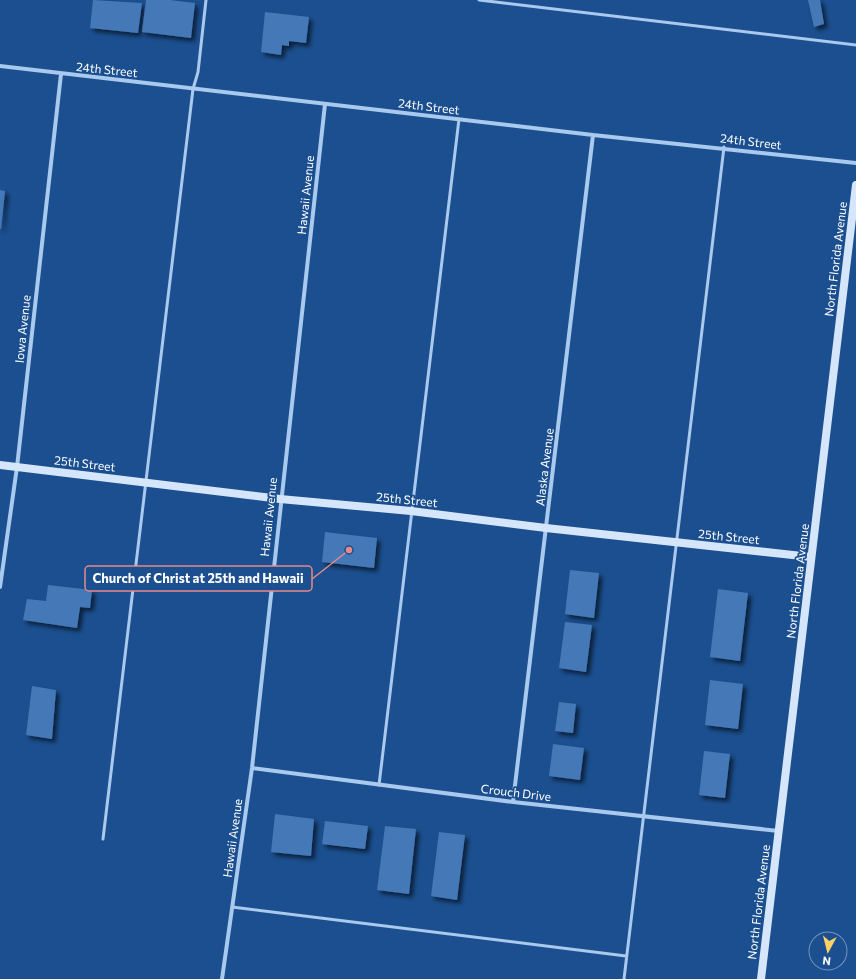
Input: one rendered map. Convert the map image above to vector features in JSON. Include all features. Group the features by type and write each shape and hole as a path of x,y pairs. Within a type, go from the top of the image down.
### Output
{"street":[{"name":"24th Street","path":"0,66 593,135 856,163"},
{"name":"Iowa Avenue","path":"0,587 17,467 60,74"},
{"name":"Hawaii Avenue","path":"222,979 252,768 280,499 325,104"},
{"name":"Alaska Avenue","path":"513,802 593,135"},
{"name":"North Florida Avenue","path":"761,979 856,185"},
{"name":"25th Street","path":"0,465 280,499 411,511 546,528 811,557"},
{"name":"Crouch Drive","path":"252,768 513,802 779,831"}],"lane":[{"path":"103,839 193,89 198,72 206,0"},
{"path":"479,0 856,45"},
{"path":"379,785 459,119"},
{"path":"624,979 724,148"},
{"path":"232,907 626,956"}],"building":[{"path":"93,0 142,3 138,33 90,28"},
{"path":"146,0 170,0 195,3 191,38 142,32"},
{"path":"808,0 820,0 824,24 814,27"},
{"path":"265,12 309,17 306,43 289,41 289,46 282,45 281,55 261,52"},
{"path":"0,190 5,191 1,229 0,229"},
{"path":"325,532 377,538 374,568 322,562"},
{"path":"570,570 599,573 594,618 565,614"},
{"path":"48,585 92,590 90,608 80,607 77,628 23,620 27,599 46,601"},
{"path":"718,589 748,593 740,661 710,657"},
{"path":"565,622 592,625 586,672 559,668"},
{"path":"710,680 743,684 738,729 705,725"},
{"path":"32,686 56,690 52,739 26,735"},
{"path":"559,702 576,704 573,733 555,731"},
{"path":"553,744 584,748 580,780 549,776"},
{"path":"704,751 730,754 725,798 699,795"},
{"path":"275,814 314,819 311,856 271,852"},
{"path":"325,821 368,826 365,849 322,844"},
{"path":"385,826 416,829 409,894 377,890"},
{"path":"439,832 465,835 457,900 431,896"}],"place":[{"name":"Church of Christ at 25th and Hawaii","path":"349,550"}]}
